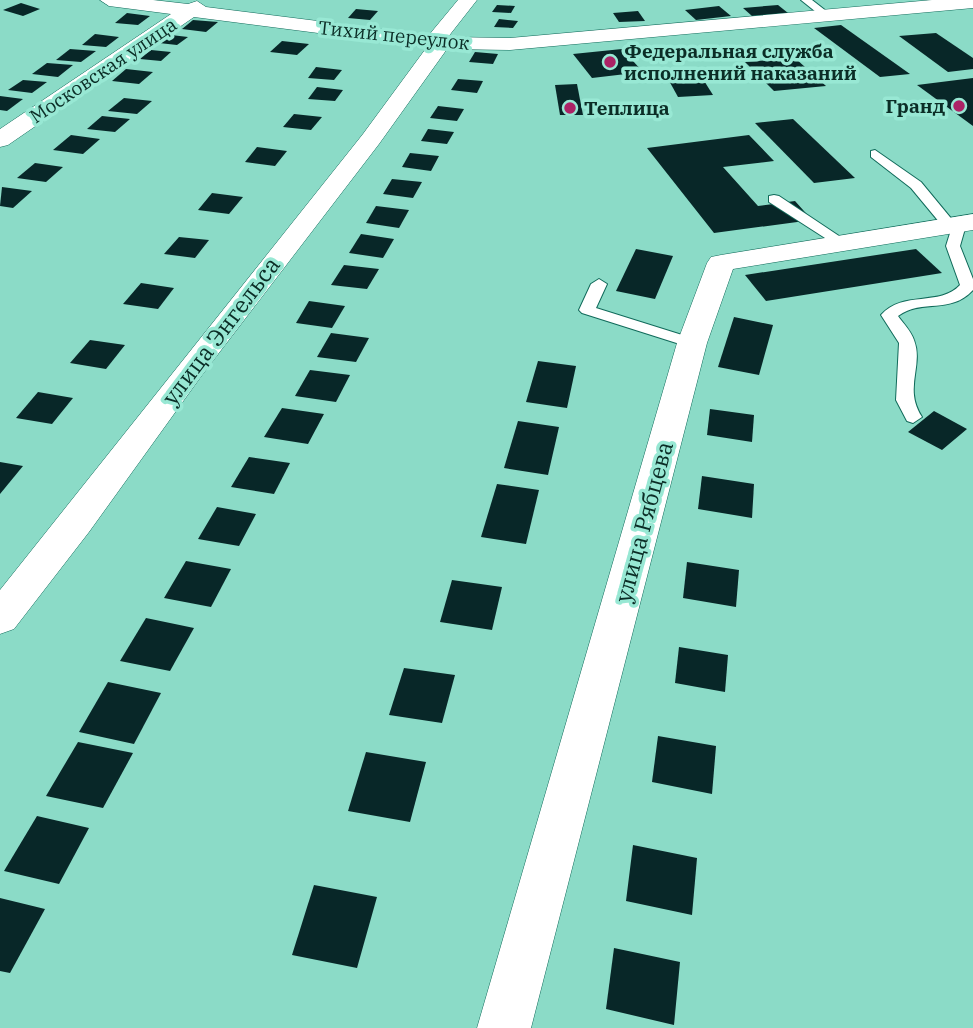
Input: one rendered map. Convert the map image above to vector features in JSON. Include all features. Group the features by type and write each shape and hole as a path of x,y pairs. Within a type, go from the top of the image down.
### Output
{"street":[{"name":"Тихий переулок","path":"109,0 199,6 438,43 510,44 973,2"},
{"name":"улица Энгельса","path":"0,618 371,139 468,0"},
{"name":"Московская улица","path":"0,140 172,21 199,6"},
{"name":"улица Рябцева","path":"504,1028 692,343 722,263 961,225"}],"lane":[{"path":"806,0 825,14"},
{"path":"875,153 961,225 953,246 968,286 957,298 903,305 889,315 907,341 903,388 907,411 913,417"},
{"path":"774,199 844,244"},
{"path":"599,284 587,310 692,343"}],"building":[{"path":"21,3 40,9 23,16 3,10"},
{"path":"497,5 515,6 511,13 492,12"},
{"path":"778,5 788,13 752,16 743,8"},
{"path":"719,6 731,16 696,20 685,10"},
{"path":"356,9 378,11 370,20 348,18"},
{"path":"638,11 645,21 619,22 613,13"},
{"path":"127,13 150,16 138,25 115,23"},
{"path":"499,19 518,21 513,28 494,27"},
{"path":"193,20 218,22 206,32 182,29"},
{"path":"841,25 910,74 880,77 814,28"},
{"path":"936,33 973,58 973,69 948,72 899,36"},
{"path":"95,34 119,37 106,47 82,45"},
{"path":"171,35 188,37 177,45 159,43"},
{"path":"282,41 309,44 297,55 270,52"},
{"path":"70,49 96,51 81,62 56,60"},
{"path":"622,49 643,72 592,78 573,54"},
{"path":"151,50 171,52 161,61 140,59"},
{"path":"475,52 498,54 493,64 469,62"},
{"path":"795,58 826,86 774,91 745,62"},
{"path":"47,63 73,65 58,77 32,74"},
{"path":"316,67 342,70 334,80 308,78"},
{"path":"126,69 153,72 139,84 112,81"},
{"path":"701,76 713,95 678,97 667,77"},
{"name":"Гранд","path":"973,78 973,126 917,85"},
{"path":"458,79 483,81 477,93 451,90"},
{"path":"23,80 47,82 32,93 8,90"},
{"path":"577,84 583,115 560,115 555,85"},
{"path":"317,87 343,90 335,101 308,99"},
{"path":"0,96 23,99 7,111 0,110"},
{"path":"124,98 152,101 137,114 108,111"},
{"path":"438,106 464,109 457,121 430,118"},
{"path":"294,114 322,117 311,130 283,127"},
{"path":"102,116 130,119 115,132 87,129"},
{"path":"793,119 855,178 814,183 755,123"},
{"path":"428,129 454,132 447,144 421,141"},
{"path":"71,135 100,139 83,154 53,150"},
{"path":"749,135 774,161 723,167 758,206 795,201 812,220 714,233 647,148"},
{"path":"257,147 287,151 275,166 245,162"},
{"path":"410,153 439,156 431,171 402,167"},
{"path":"35,163 63,167 46,182 17,178"},
{"path":"392,179 422,182 413,198 383,194"},
{"path":"2,187 32,191 13,208 0,206"},
{"path":"212,193 243,197 229,214 198,210"},
{"path":"376,206 409,210 399,228 366,223"},
{"path":"361,234 394,239 383,258 349,253"},
{"path":"179,237 209,240 195,258 164,254"},
{"path":"636,249 673,256 655,299 616,291"},
{"path":"916,249 942,273 766,301 745,275"},
{"path":"344,265 379,269 367,289 331,285"},
{"path":"141,283 174,288 158,309 123,304"},
{"path":"309,301 345,306 332,328 296,323"},
{"path":"734,317 773,325 759,375 718,367"},
{"path":"331,333 369,338 356,362 317,357"},
{"path":"90,340 125,345 106,369 70,363"},
{"path":"538,361 576,366 567,408 526,402"},
{"path":"310,370 350,375 336,402 295,396"},
{"path":"38,392 73,398 52,424 16,418"},
{"path":"282,408 324,414 308,444 264,437"},
{"path":"710,409 754,415 752,442 707,435"},
{"path":"934,411 967,429 942,450 908,432"},
{"path":"518,421 559,427 548,475 504,468"},
{"path":"249,457 290,463 274,494 231,487"},
{"path":"0,462 23,466 0,494"},
{"path":"702,476 754,484 752,518 698,509"},
{"path":"497,484 539,490 526,544 481,537"},
{"path":"217,507 256,514 239,546 198,539"},
{"path":"186,561 231,569 211,607 164,598"},
{"path":"687,562 739,570 736,607 683,598"},
{"path":"452,580 502,587 492,630 440,622"},
{"path":"146,618 194,628 170,671 120,661"},
{"path":"679,647 728,655 725,692 675,683"},
{"path":"404,668 455,675 442,723 389,715"},
{"path":"108,682 161,693 134,744 79,732"},
{"path":"658,736 716,746 712,794 652,782"},
{"path":"78,742 133,753 103,808 46,796"},
{"path":"366,752 426,762 410,822 348,811"},
{"path":"37,816 89,828 59,884 4,871"},
{"path":"633,845 697,858 692,915 626,901"},
{"path":"314,885 377,897 357,968 292,955"},
{"path":"0,898 45,909 10,973 0,971"},
{"path":"614,948 680,962 674,1025 606,1009"}],"place":[{"name":"Федеральная служба исполнений наказаний","path":"610,62"},
{"name":"Гранд","path":"959,106"},
{"name":"Теплица","path":"570,108"}]}
